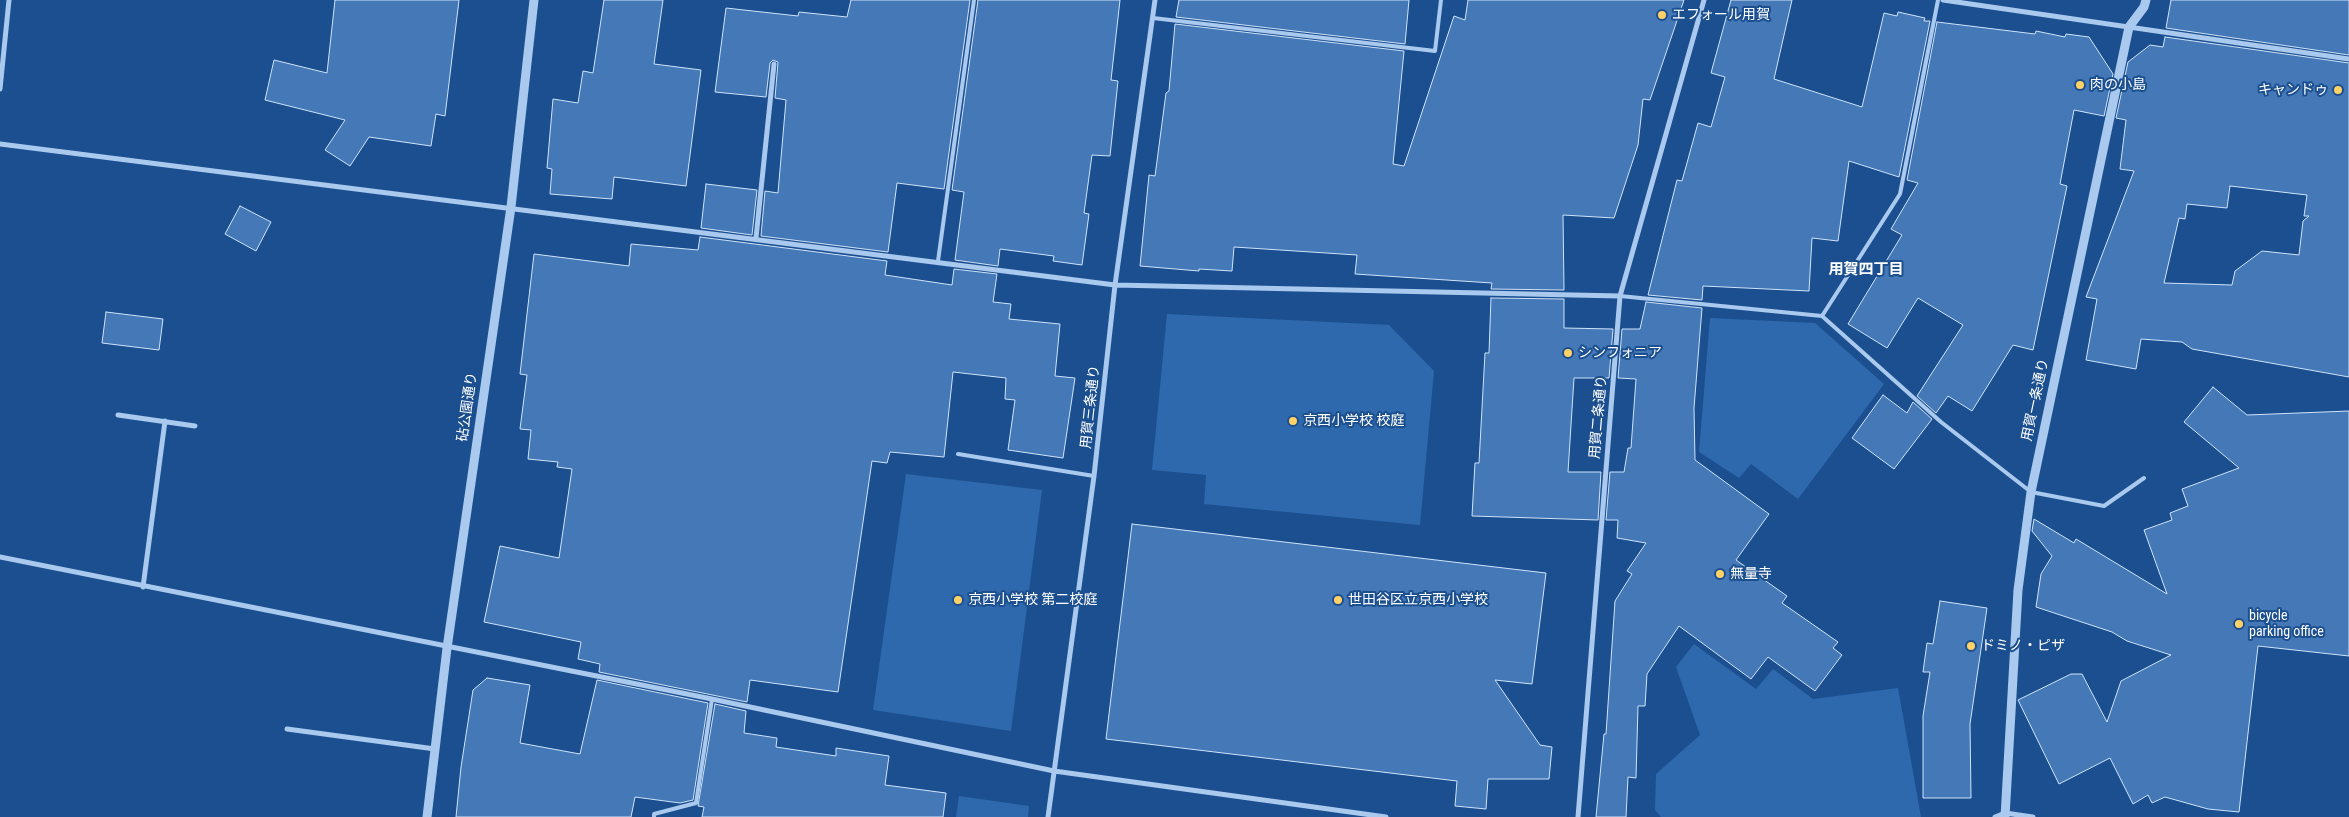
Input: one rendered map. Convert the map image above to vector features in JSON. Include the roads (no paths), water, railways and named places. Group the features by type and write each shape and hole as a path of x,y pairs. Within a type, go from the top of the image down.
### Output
{"street":[{"path":"0,90 9,0"},
{"name":"砧公園通り","path":"426,817 447,648 511,207 534,0"},
{"name":"用賀三条通り","path":"1048,817 1094,476 1115,285 1154,0"},
{"name":"用賀二条通り","path":"1578,817 1620,296 1704,0"},
{"path":"1943,0 2349,59"},
{"name":"用賀一条通り","path":"2005,815 2018,590 2031,492 2129,27 2144,7 2146,0"},
{"path":"756,238 774,64"},
{"path":"0,144 511,207 1115,285 1620,296"},
{"path":"118,414 195,426"},
{"path":"143,587 165,421"},
{"path":"0,557 712,700 1054,771 1386,817"},
{"path":"287,729 435,749"},
{"path":"1994,817 2005,815 2033,817"}],"lane":[{"path":"938,261 974,0"},
{"path":"1153,18 1435,50 1441,0"},
{"path":"1822,316 1900,194 1938,0"},
{"path":"1620,296 1822,316 1941,422 2031,492 2104,506 2144,478"},
{"path":"958,454 1094,476"},
{"path":"654,817 654,814 696,803 712,700"}],"place":[{"name":"エフォール用賀","path":"1662,15"},
{"name":"肉の小島","path":"2080,85"},
{"name":"キャンドゥ","path":"2338,90"},
{"name":"シンフォニア","path":"1568,353"},
{"name":"京西小学校 校庭","path":"1293,421"},
{"name":"無量寺","path":"1720,574"},
{"name":"京西小学校 第二校庭","path":"958,600"},
{"name":"世田谷区立京西小学校","path":"1338,600"},
{"name":"bicycle parking office","path":"2239,624"},
{"name":"ドミノ・ピザ","path":"1971,646"}],"district":[{"name":"用賀四丁目","path":"1866,270"}]}
